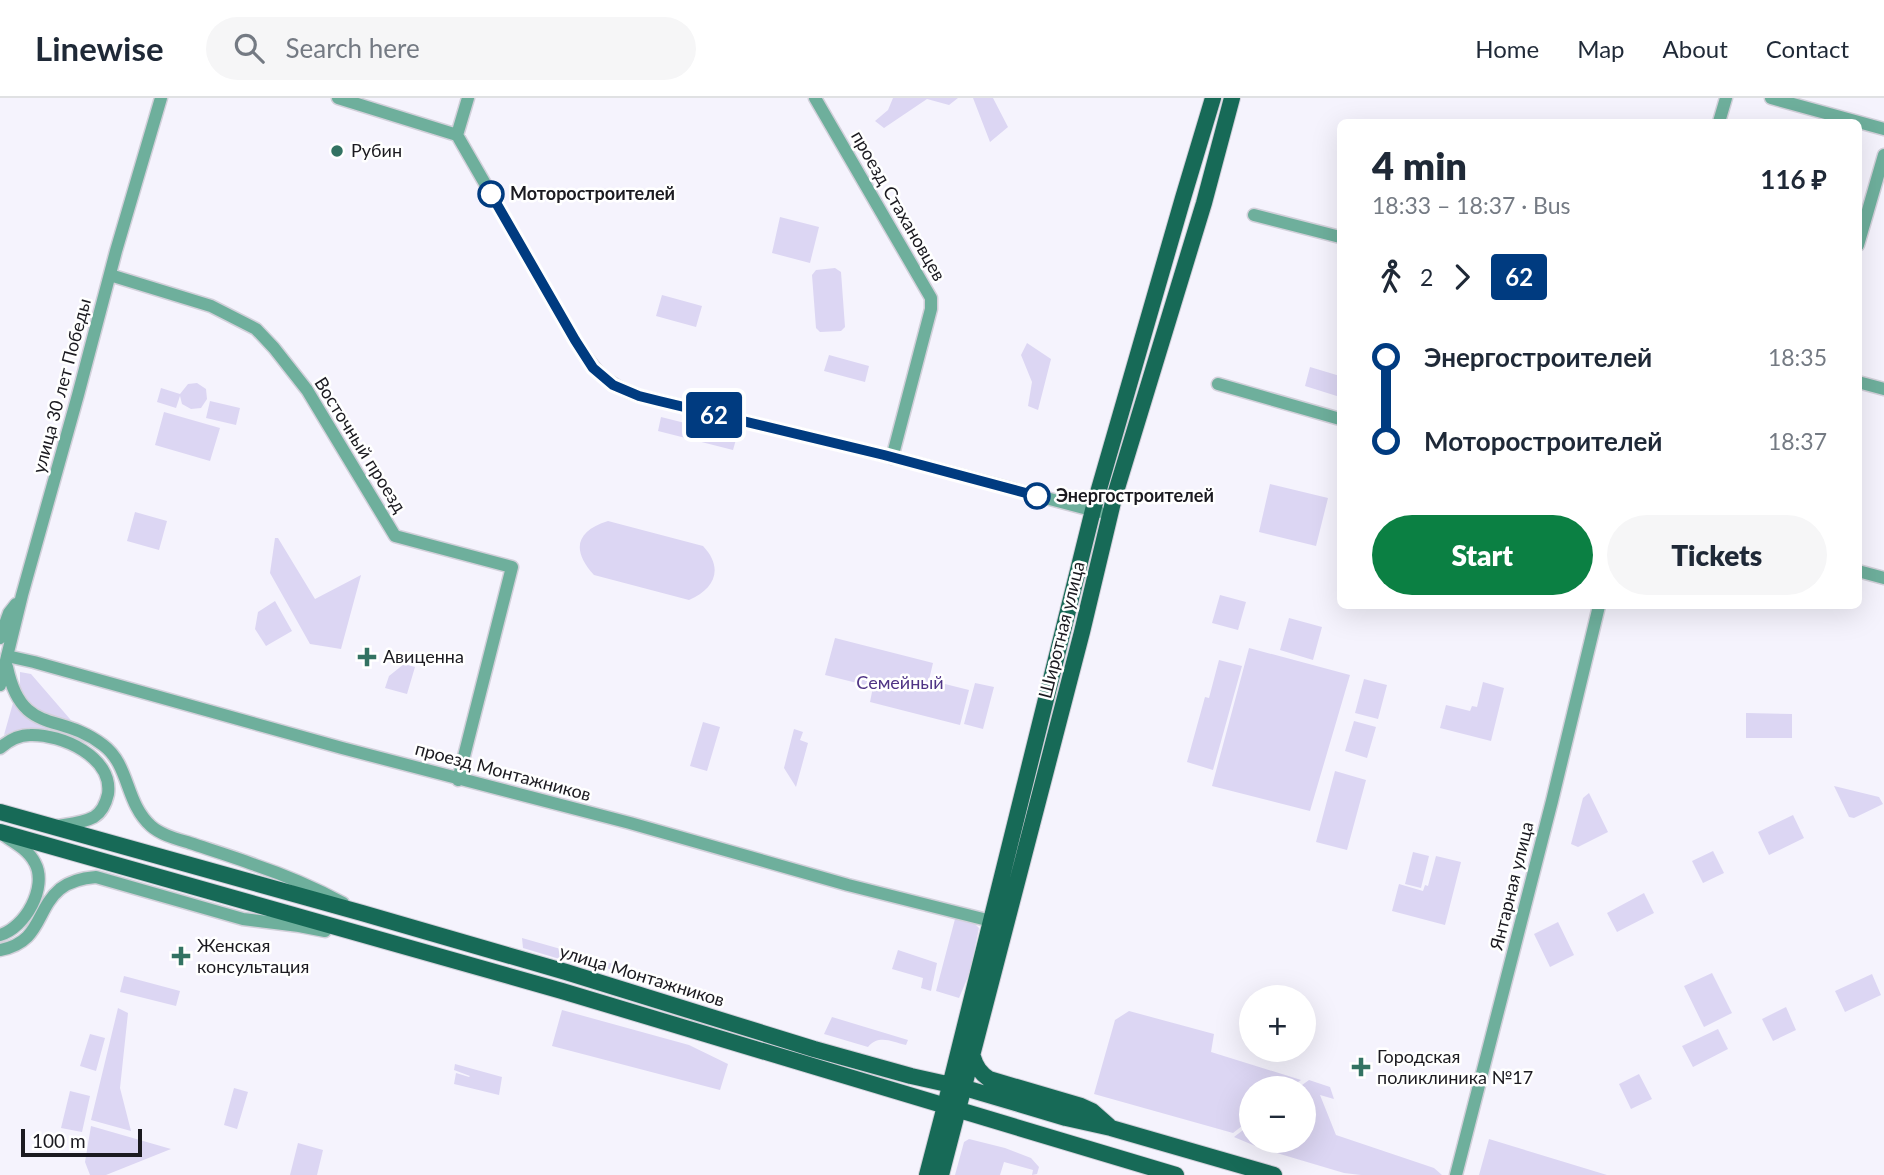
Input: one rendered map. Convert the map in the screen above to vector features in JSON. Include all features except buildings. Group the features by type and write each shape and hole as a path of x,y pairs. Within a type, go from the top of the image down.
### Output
{"main road":[{"name":"Широтная улица","path":"927,1175 958,1087 991,921 1093,510 1213,98"},
{"name":"Широтная улица","path":"958,1087 973,1057 1110,515 1204,203 1232,98"},
{"path":"1183,198 1187,210 1200,209 1204,203"},
{"path":"1172,236 1181,230 1187,231 1192,241"},
{"path":"1035,746 1041,756 1052,751"},
{"path":"1025,786 1031,780 1036,780 1041,785 1041,790"},
{"name":"улица Монтажников","path":"0,812 654,998 814,1049 1111,1128 1273,1175"},
{"path":"0,832 562,991 1176,1175"},
{"path":"973,1057 975,1066 989,1079 1081,1106 1092,1111 1111,1128"},
{"name":"Широтная улица","path":"941,1175 952,1108"}],"street":[{"name":"улица 30 лет Победы","path":"0,685 119,240 161,98"},
{"path":"338,98 457,135 575,340 593,368 613,385 639,396 1110,515"},
{"path":"457,135 468,98"},
{"name":"проезд Стахановцев","path":"815,98 931,298 931,309 892,458"},
{"path":"1720,119 1726,98"},
{"path":"1771,98 1848,119"},
{"path":"1862,123 1884,129"},
{"path":"1862,231 1884,155"},
{"path":"1254,215 1337,236"},
{"name":"Восточный проезд","path":"110,275 211,306 256,329 307,390 396,536 512,567 458,779"},
{"path":"1862,383 1884,389"},
{"path":"1218,384 1337,418"},
{"path":"1862,572 1884,578"},
{"path":"0,638 9,614 22,595"},
{"name":"Янтарная улица","path":"1456,1175 1598,609"},
{"path":"6,659 11,687 21,705 30,713 83,733 104,745 116,758 124,773 135,808 153,828 321,891 362,913"},
{"name":"проезд Монтажников","path":"6,659 34,662 848,885 991,921"},
{"path":"0,748 27,735 41,736 85,751 97,760 105,771 109,787 106,803 96,816 82,822 53,827"},
{"path":"0,832 28,852 40,874 39,887 24,918 8,933 0,935"},
{"path":"0,950 12,948 27,937 37,925 52,897 61,888 82,878 96,877 243,919 299,926 402,947"}],"green space":[{"path":"893,98 958,98 949,105 927,99 884,128 875,121 888,110"},
{"path":"973,98 993,98 1008,127 990,142"},
{"path":"780,217 819,227 810,263 772,253"},
{"path":"835,268 841,272 845,327 841,331 820,332 816,328 812,275 816,270"},
{"path":"662,295 702,306 696,327 656,316"},
{"path":"1027,343 1051,359 1038,410 1028,406 1032,382 1021,355"},
{"path":"829,355 869,366 865,382 824,371"},
{"path":"1310,367 1337,375 1337,396 1305,386"},
{"path":"197,383 206,389 207,399 201,408 191,409 182,404 180,396 176,408 157,402 161,388 180,394 188,384"},
{"path":"210,401 240,408 236,425 206,418"},
{"path":"164,412 220,428 210,461 155,445"},
{"path":"661,417 737,436 733,450 658,431"},
{"path":"1270,484 1328,498 1316,546 1259,532"},
{"path":"135,512 167,521 159,550 127,541"},
{"path":"608,521 703,546 715,570 710,584 689,600 594,575 582,557 580,542 589,530"},
{"path":"275,538 278,538 315,599 361,575 341,649 310,644 270,573"},
{"path":"1220,595 1246,602 1238,630 1212,623"},
{"path":"275,601 292,631 266,646 255,629 258,612"},
{"path":"1289,618 1322,627 1313,660 1280,650"},
{"name":"Семейный","path":"835,638 933,663 929,680 969,690 960,725 870,702 873,687 825,675"},
{"path":"1249,648 1350,675 1310,811 1212,786"},
{"path":"1219,660 1242,666 1213,770 1187,762 1205,697 1209,698"},
{"path":"404,664 415,667 407,694 385,688 389,676"},
{"path":"20,672 31,674 76,726 35,710 20,691"},
{"path":"1364,679 1387,685 1378,719 1355,713"},
{"path":"1483,682 1504,688 1491,741 1440,728 1446,705 1470,711 1472,706 1477,707"},
{"path":"975,683 994,687 983,729 964,724"},
{"path":"13,703 48,730 17,730 4,735"},
{"path":"1746,713 1792,714 1792,738 1746,738"},
{"path":"1354,721 1376,727 1367,758 1345,751"},
{"path":"703,722 720,727 707,771 690,766"},
{"path":"794,729 803,732 800,740 808,743 796,787 784,768"},
{"path":"1335,771 1366,780 1347,850 1316,842"},
{"path":"1834,786 1879,797 1883,804 1854,818 1849,817"},
{"path":"1589,793 1608,832 1578,847 1571,844 1583,798"},
{"path":"1793,815 1804,838 1769,855 1758,832"},
{"path":"1713,851 1724,873 1703,883 1692,861"},
{"path":"1413,852 1429,856 1421,888 1405,884"},
{"path":"1436,856 1461,862 1445,925 1392,911 1399,884 1423,891 1425,885 1428,886"},
{"path":"1644,893 1654,913 1617,932 1607,913"},
{"path":"955,919 975,924 979,928 970,972 959,998 936,991"},
{"path":"1558,922 1574,955 1550,967 1534,934"},
{"path":"522,938 654,975 652,978 635,974 631,980 617,975 617,971 595,965 593,969 523,948"},
{"path":"898,950 937,963 931,991 921,988 923,978 892,969"},
{"path":"1712,973 1732,1013 1704,1027 1684,986"},
{"path":"1872,974 1881,995 1845,1012 1835,991"},
{"path":"124,976 180,991 176,1006 120,992"},
{"path":"1786,1007 1796,1030 1773,1041 1762,1019"},
{"path":"118,1008 128,1013 120,1088 131,1131 91,1120"},
{"path":"562,1010 689,1045 728,1064 720,1090 552,1046"},
{"path":"1129,1011 1214,1034 1211,1052 1288,1076 1239,1076 1239,1128 1233,1133 1094,1094 1115,1020"},
{"path":"832,1017 908,1040 906,1045 881,1040 868,1047 824,1034"},
{"path":"1718,1029 1728,1049 1693,1067 1682,1046"},
{"path":"90,1034 105,1038 96,1071 80,1066"},
{"path":"455,1064 502,1077 499,1095 454,1084 456,1073 470,1076 454,1070"},
{"path":"1639,1074 1652,1099 1631,1109 1619,1084"},
{"path":"1316,1082 1330,1087 1334,1099 1320,1095 1336,1135 1434,1168 1442,1175 1361,1175 1344,1173 1277,1153 1316,1153"},
{"path":"234,1088 248,1092 237,1129 224,1125"},
{"path":"70,1091 90,1096 82,1132 61,1128"},
{"path":"91,1126 171,1149 106,1175 90,1175 85,1162"},
{"path":"969,1139 1031,1158 1039,1167 1037,1174 1032,1175 1033,1170 1004,1162 1000,1175 955,1175 964,1142"},
{"path":"1489,1139 1607,1175 1479,1175"},
{"path":"298,1143 323,1150 317,1175 290,1175"}],"bus line":[{"name":"62","path":"491,194 575,340 593,368 613,385 639,396 884,455 1037,496"}],"place":[{"name":"Рубин","path":"337,151"},
{"name":"Моторостроителей","path":"491,194"},
{"name":"Энергостроителей","path":"1037,496"},
{"name":"Авиценна","path":"367,657"},
{"name":"Женская консультация","path":"181,956"},
{"name":"Городская поликлиника №17","path":"1361,1067"}]}
